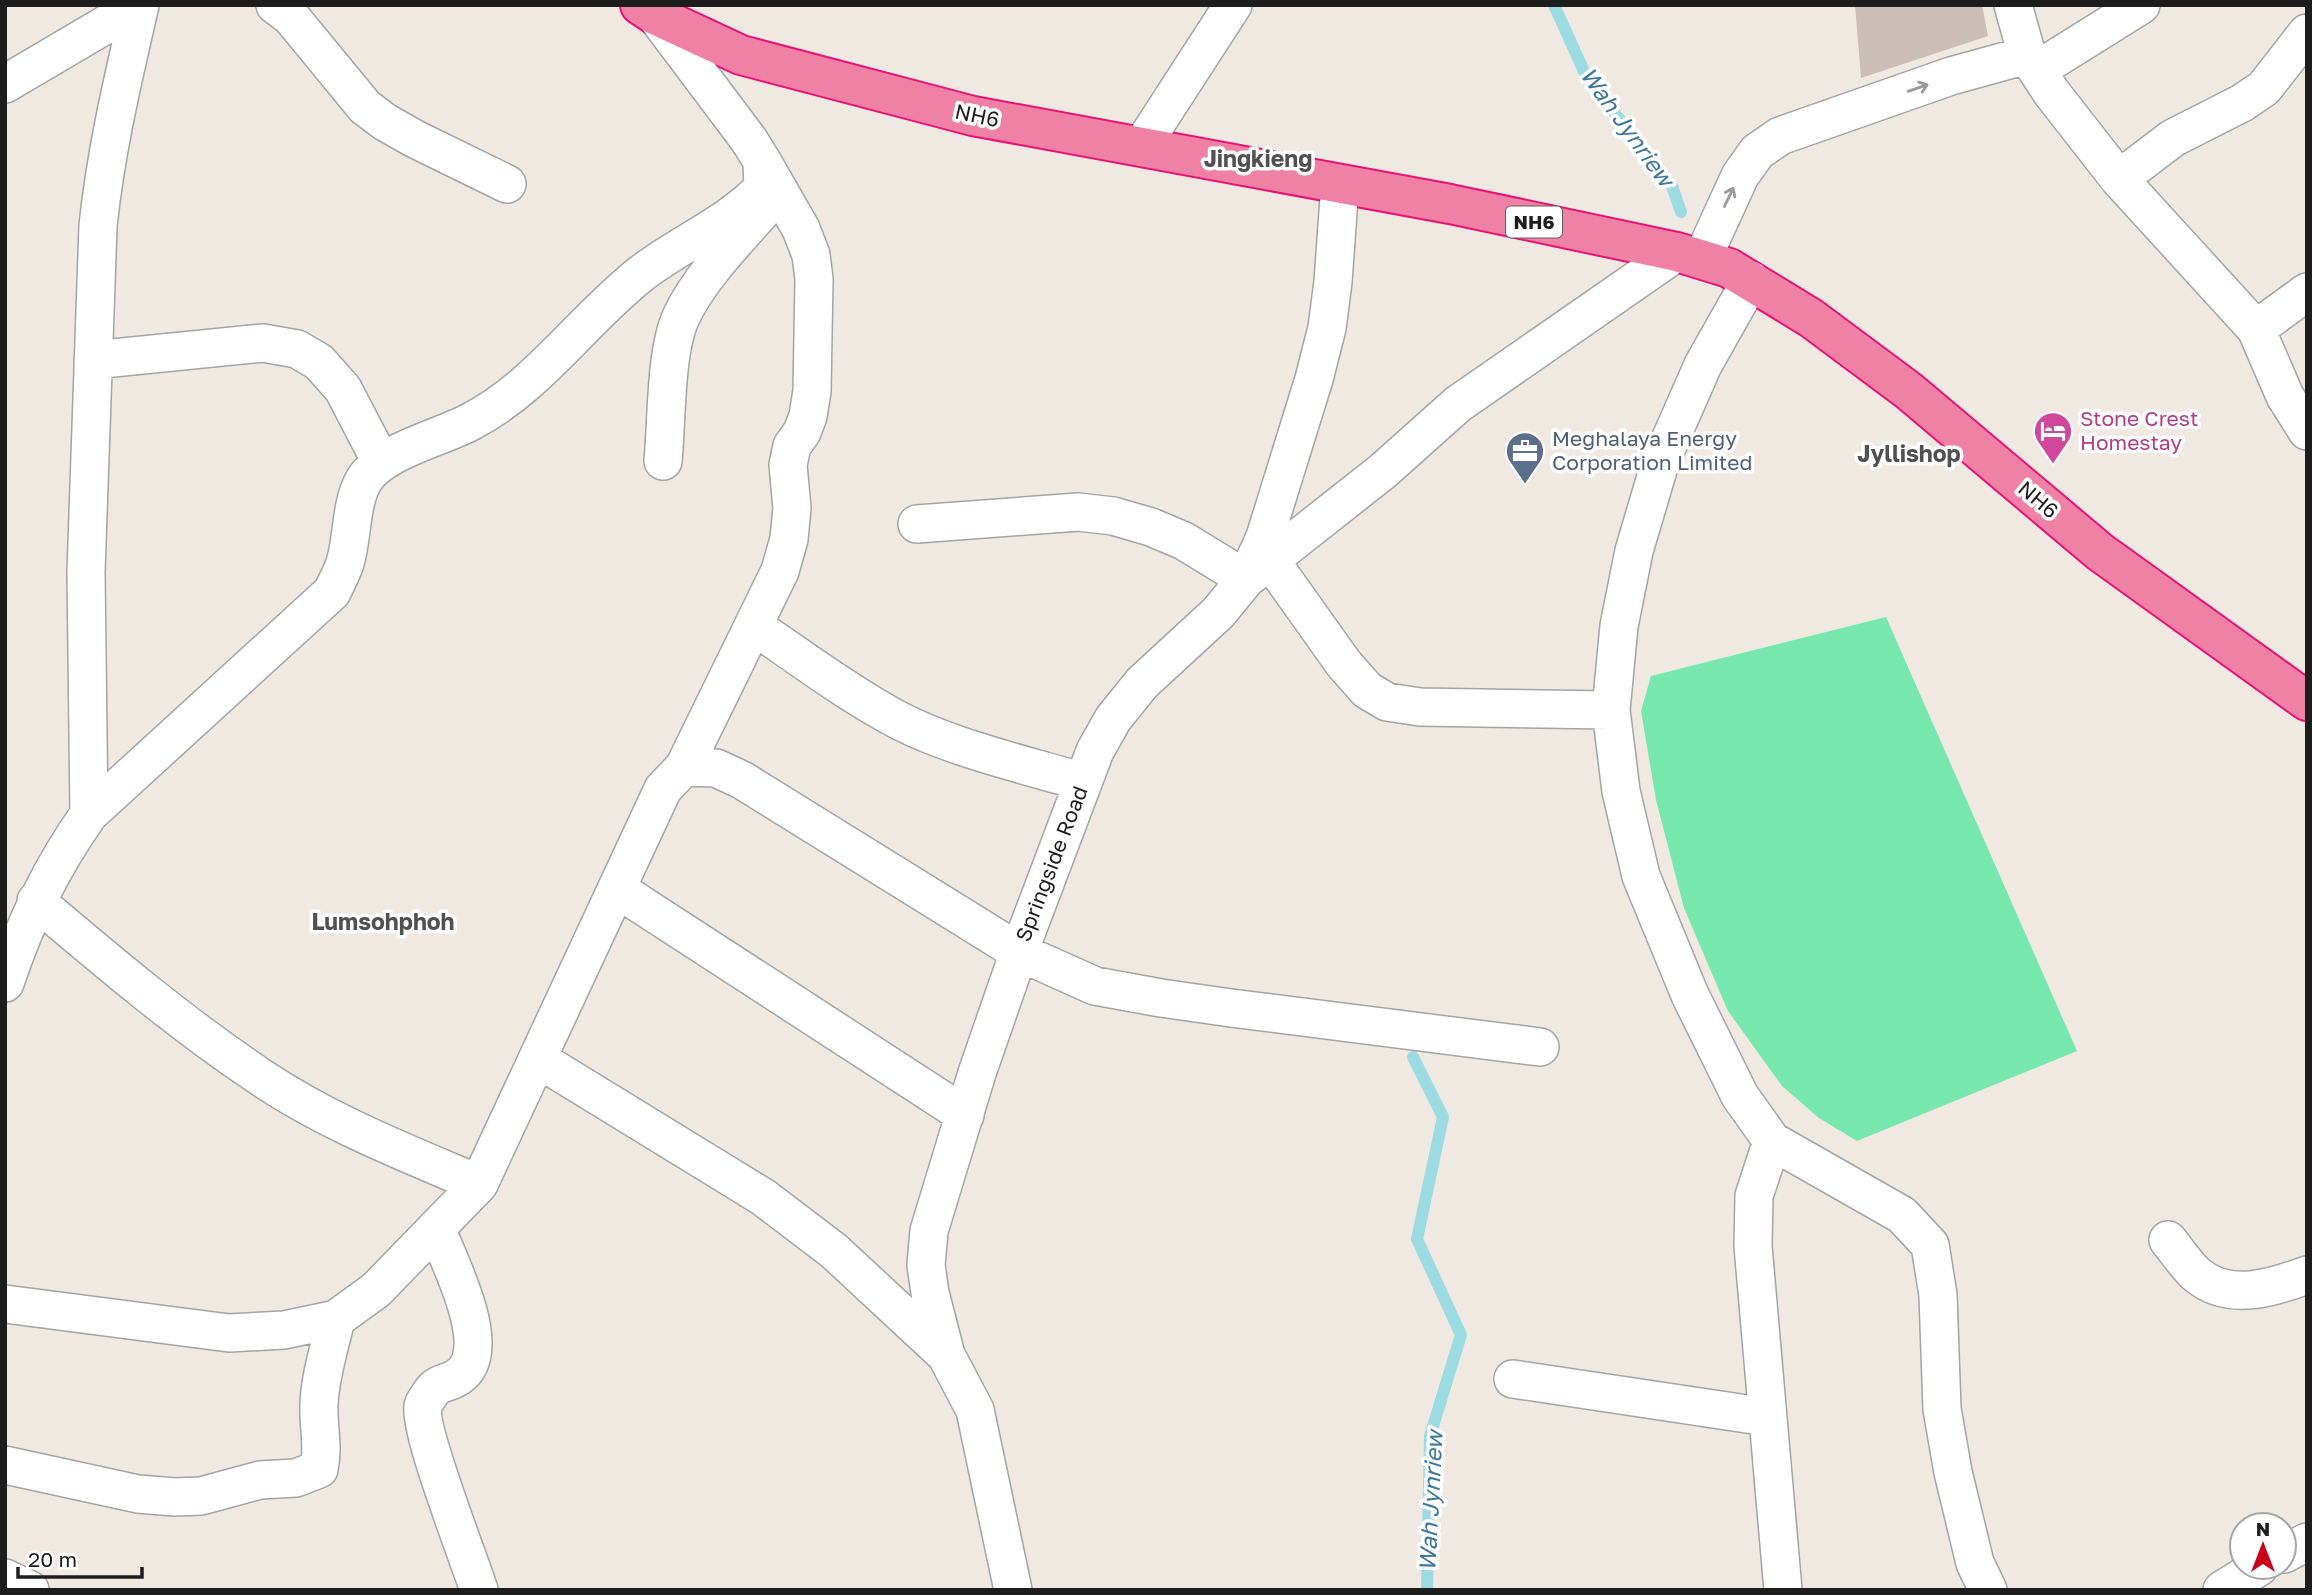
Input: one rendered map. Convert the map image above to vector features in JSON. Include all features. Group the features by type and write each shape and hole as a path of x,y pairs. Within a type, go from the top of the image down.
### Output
{"highway":[{"name":"NH6","path":"648,10 741,55 973,116 1450,204 1690,256 1729,268 1811,317 1909,391 2100,552 2307,701"}],"street":[{"path":"5,84 139,5"},
{"path":"89,814 86,572 98,226 113,118 139,5"},
{"path":"275,5 291,17 365,107 415,139 508,184"},
{"path":"1141,147 1233,5"},
{"path":"2012,5 2032,63 2050,92 2119,179 2256,329 2285,396 2307,431"},
{"path":"1258,569 1383,471 1458,404 1690,256 1756,152 1780,136 1951,76 2032,63 2141,5"},
{"path":"5,1304 229,1333 284,1330 336,1319 376,1290 479,1184 663,789 684,767 780,571 789,539 792,508 788,465 792,446 802,432 808,416 812,391 814,279 811,255 801,229 749,140 648,10"},
{"path":"2119,179 2173,138 2242,103 2264,88 2307,33"},
{"path":"663,461 672,346 680,319 770,176"},
{"path":"5,983 36,901 62,852 89,814 332,592 345,564 357,501 365,480 382,462 470,423 502,403 610,300 643,273 747,205 770,176"},
{"name":"Springside Road","path":"1013,1590 975,1410 946,1355 930,1293 926,1265 929,1231 1019,952 1095,751 1113,719 1142,683 1217,613 1258,569 1327,328 1334,282 1340,184"},
{"path":"1751,280 1703,365 1660,463 1634,551 1619,626 1611,710 1620,791 1641,876 1690,995 1740,1096 1772,1141 1902,1215 1930,1245 1938,1295 1942,1409 1953,1472 1975,1563 1988,1590"},
{"path":"2256,329 2307,292"},
{"path":"93,360 263,343 297,349 319,362 343,389 382,462"},
{"path":"917,524 1078,512 1113,516 1151,527 1258,569 1367,690 1387,702 1420,706 1611,710"},
{"path":"754,626 890,716 961,744 1083,782"},
{"path":"684,767 716,768 742,780 1019,952 1095,986 1160,998 1540,1046"},
{"path":"617,889 965,1115"},
{"path":"36,901 160,1005 260,1077 375,1140 479,1184"},
{"path":"537,1059 762,1197 834,1251 946,1355"},
{"path":"1772,1141 1754,1196 1754,1245 1783,1590"},
{"path":"436,1228 470,1317 474,1344 472,1362 458,1377 435,1386 423,1406 426,1434 479,1590"},
{"path":"2168,1240 2197,1275 2221,1288 2246,1291 2307,1275"},
{"path":"5,1465 138,1494 175,1497 201,1496 260,1480 296,1478 319,1469 323,1451 319,1401 336,1319"},
{"path":"1513,1379 1767,1417"},
{"path":"5,1578 30,1590"}],"green space":[{"path":"1886,617 2077,1051 1857,1141 1819,1118 1782,1086 1728,1011 1684,908 1656,800 1641,711 1651,676"}],"building":[{"path":"1855,5 1982,5 1988,36 1861,78"}],"waterway":[{"name":"Wah Jynriew","path":"1554,5 1587,78 1672,186 1681,212"},
{"name":"Wah Jynriew","path":"1413,1057 1443,1117 1417,1239 1461,1335 1430,1436 1427,1590"}],"place":[{"name":"Stone Crest Homestay","path":"2053,465"},
{"name":"Meghalaya Energy Corporation Limited","path":"1525,485"}],"district":[{"name":"Jingkieng","path":"1258,159"},
{"name":"Jyllishop","path":"1909,454"},
{"name":"Lumsohphoh","path":"383,922"}]}
